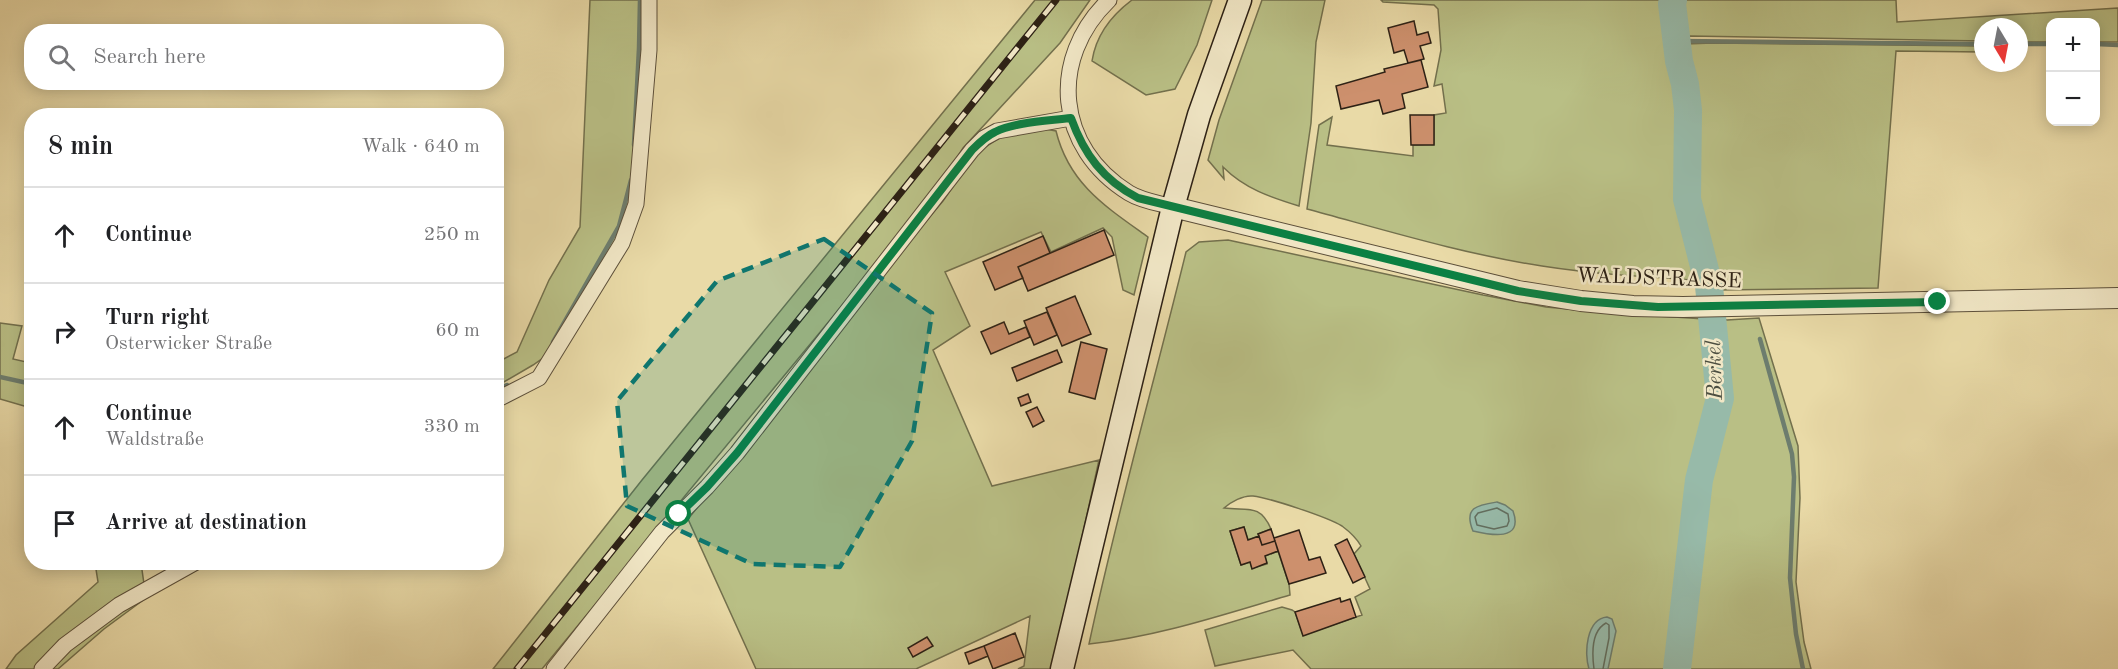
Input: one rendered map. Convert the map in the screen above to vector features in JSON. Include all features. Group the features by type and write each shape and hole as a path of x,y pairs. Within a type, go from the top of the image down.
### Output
{"main road":[{"path":"1062,669 1173,207 1199,115 1240,0"}],"street":[{"path":"504,396 539,378 622,243 636,204 649,50 649,0"},
{"path":"1109,0 1089,22 1072,58 1068,81 1071,118 1081,145 1104,174 1138,198 1173,207"},
{"path":"554,669 662,532 737,453 972,150 984,138 997,131 1071,118"},
{"name":"WALDSTRASSE","path":"1173,207 1518,291 1581,301 1633,306 1683,307 2118,298"},
{"path":"42,669 65,645 119,605 182,570"}],"highlighted area":[{"path":"824,239 932,313 912,441 840,567 752,564 627,506 617,401 717,281"}],"green space":[{"path":"590,0 647,0 638,184 624,234 560,346 504,382 504,359 517,352 549,280 580,227"},
{"path":"1035,0 1090,0 1060,43 963,148 935,193 542,669 493,669 642,480"},
{"path":"1132,0 1212,0 1197,45 1175,89 1146,95 1092,61 1097,43 1106,26"},
{"path":"1262,0 1325,0 1316,42 1311,123 1299,206 1249,187 1223,167 1224,179 1208,160 1219,120"},
{"path":"1381,0 1664,0 1671,58 1681,108 1682,138 1678,197 1697,280 1561,269 1512,261 1424,241 1307,209 1319,125 1332,117 1327,145 1413,156 1413,145 1434,144 1434,115 1446,113 1442,84 1434,86 1441,50 1438,9 1434,5 1383,2"},
{"path":"1681,0 1896,0 1897,22 2118,8 2118,42 2100,42 2100,18 2046,18 2046,42 2028,42 2028,18 1974,18 1974,41 1690,36 1685,39"},
{"path":"1685,44 1974,46 1974,52 1896,51 1878,288 1719,290 1694,194 1697,106"},
{"path":"1040,128 1056,131 1070,166 1091,193 1148,237 1134,295 1123,290 1112,237 1103,228 1051,252 1041,232 945,272 970,326 933,350 992,486 1099,460 1053,669 1018,669 1024,666 1030,616 916,669 756,669 688,519 853,308 943,201 976,153 999,138"},
{"path":"1228,240 1546,307 1705,319 1717,398 1697,481 1674,669 1311,669 1293,650 1215,666 1205,630 1282,607 1295,612 1303,635 1362,615 1355,597 1370,589 1354,554 1361,546 1345,528 1312,513 1253,496 1237,499 1224,508 1257,512 1267,521 1271,529 1248,540 1244,527 1230,531 1241,565 1250,562 1252,568 1267,564 1265,556 1278,551 1289,584 1290,595 1165,630 1089,644 1186,252 1199,242"},
{"path":"1716,318 1727,320 1759,318 1798,446 1800,498 1796,582 1804,642 1811,669 1679,669 1701,481 1723,397"},
{"path":"0,323 22,326 13,359 24,361 24,406 0,399"},
{"path":"96,570 142,570 146,598 104,629 58,669 6,669 16,655 98,582"}],"water":[{"path":"1497,502 1513,511 1514,528 1510,532 1496,535 1473,531 1470,523 1471,512 1478,506"},
{"path":"1607,617 1612,619 1616,631 1608,669 1589,669 1587,663 1588,638 1595,624"}],"building":[{"path":"1414,21 1417,35 1428,32 1431,43 1420,46 1424,59 1408,63 1404,50 1394,53 1388,28"},
{"path":"1421,60 1428,87 1402,94 1405,108 1383,114 1379,100 1341,109 1336,86 1385,72 1384,69"},
{"path":"1410,115 1434,115 1434,145 1411,145"},
{"path":"1104,230 1114,255 1028,291 1018,267"},
{"path":"1043,236 1050,253 1018,267 1023,278 995,290 983,262"},
{"path":"1075,296 1091,334 1062,346 1046,308"},
{"path":"1047,312 1057,335 1034,345 1024,321"},
{"path":"1004,322 1009,334 1026,327 1030,337 991,354 981,332"},
{"path":"1081,342 1107,349 1095,399 1069,392"},
{"path":"1057,350 1062,362 1017,381 1012,368"},
{"path":"1028,394 1031,402 1021,406 1018,398"},
{"path":"1037,407 1044,421 1033,427 1026,412"},
{"path":"1244,527 1248,540 1259,536 1262,545 1275,541 1278,551 1265,556 1267,563 1252,569 1250,562 1241,565 1230,531"},
{"path":"1271,529 1275,541 1262,545 1258,534"},
{"path":"1299,530 1309,560 1320,557 1326,573 1289,584 1274,538"},
{"path":"1347,539 1365,577 1353,583 1335,545"},
{"path":"1340,598 1341,602 1350,599 1356,617 1303,636 1295,612"},
{"path":"1015,633 1024,657 993,669 984,646"},
{"path":"927,637 933,646 913,657 908,648"},
{"path":"984,646 988,656 969,664 965,653"}],"waterway":[{"path":"634,145 640,0"},
{"name":"Berkel","path":"1673,0 1679,61 1688,110 1687,199 1709,286 1720,398 1699,480 1677,669"},
{"path":"1678,41 1974,44"},
{"path":"2028,44 2046,44"},
{"path":"2100,44 2118,45"},
{"path":"553,342 619,226 631,180"},
{"path":"1760,339 1792,454 1794,477 1790,578 1796,634 1803,669"},
{"path":"0,377 24,382"}],"railway":[{"path":"517,669 1056,0"}],"route":[{"path":"679,514 737,453 972,150 984,138 997,131 1015,126 1071,118 1081,145 1095,164 1104,174 1138,198 1518,291 1581,301 1658,307 1938,302"}]}
